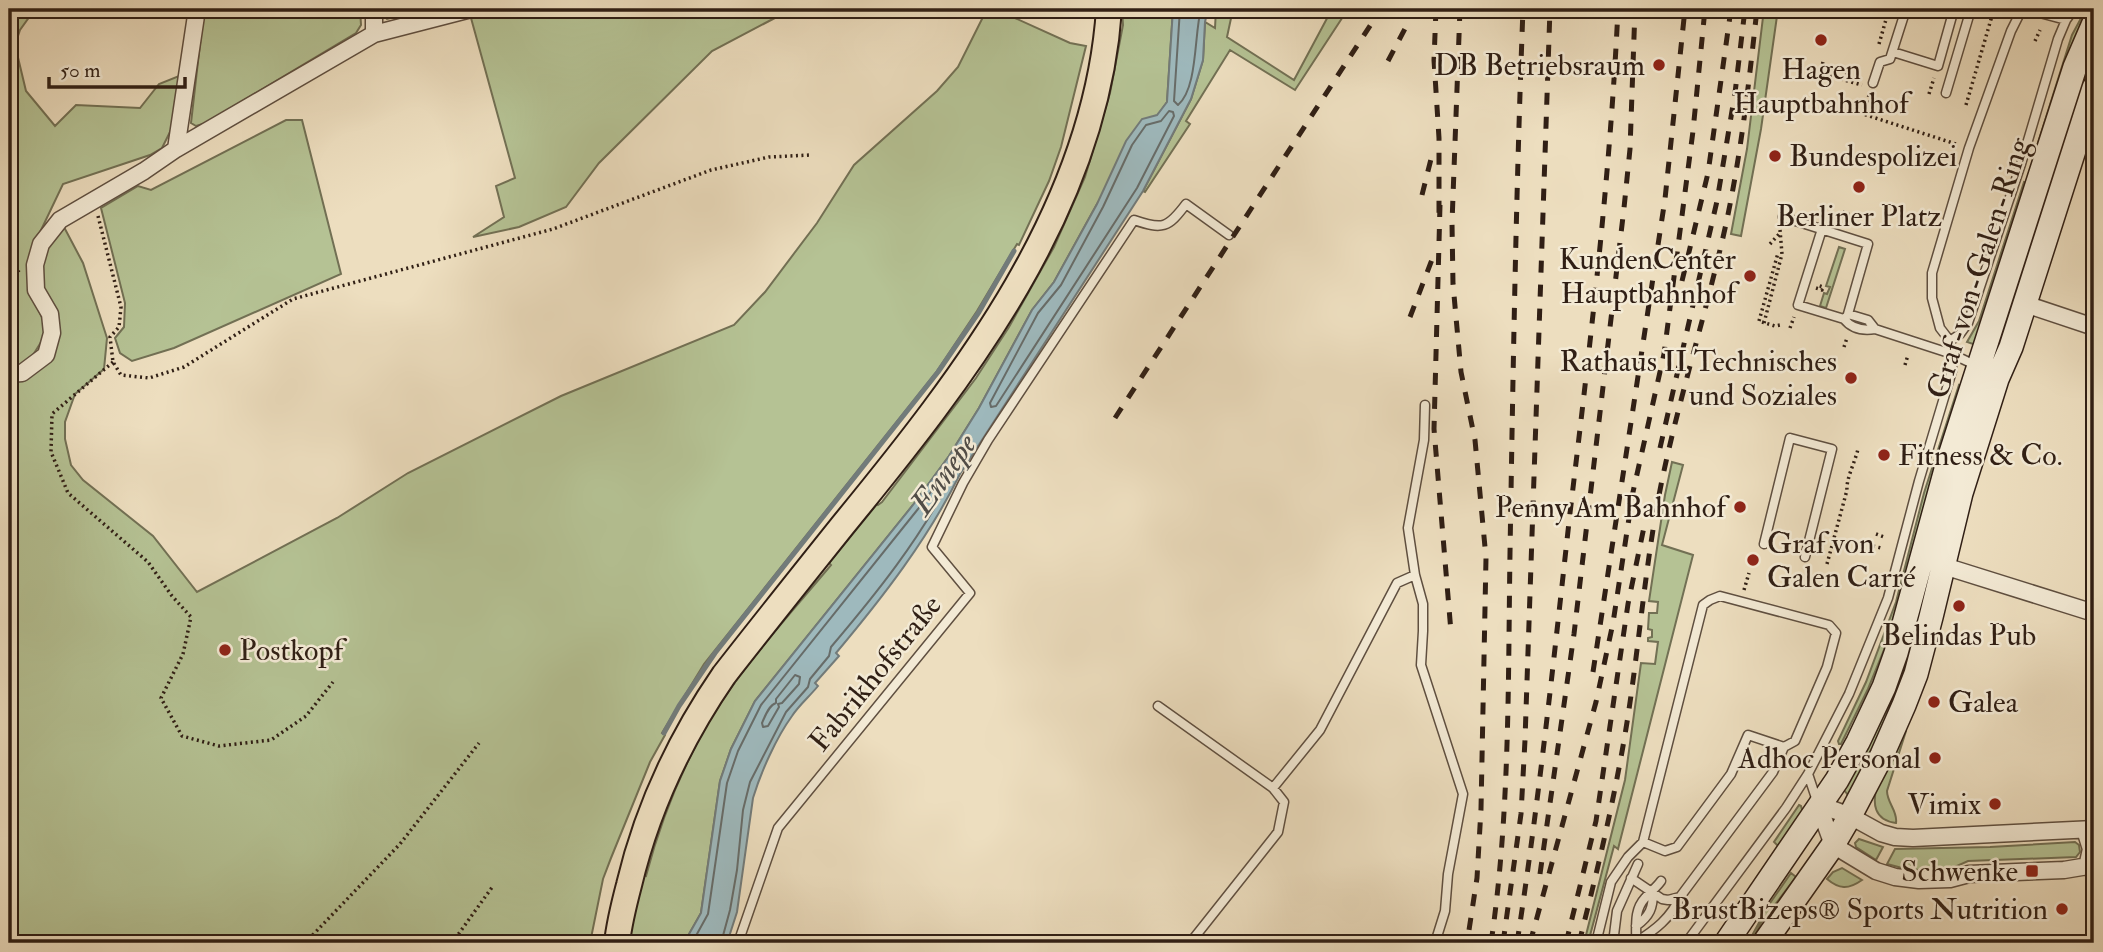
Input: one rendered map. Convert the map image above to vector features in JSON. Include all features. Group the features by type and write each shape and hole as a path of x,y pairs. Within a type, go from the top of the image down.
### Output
{"main road":[{"path":"617,943 635,859 650,815 673,759 705,703 740,654 933,413 987,334 1037,248 1062,196 1083,142 1104,55 1109,9"}],"street":[{"path":"176,149 197,9"},
{"path":"374,9 374,34"},
{"path":"9,374 22,373 46,355 52,333 50,314 36,290 35,265 41,244 60,220 374,34 471,9"},
{"name":"Graf-von-Galen-Ring","path":"1764,943 1833,845 1850,816 1882,755 1916,674 1944,566 1988,373 2075,67 2094,23"},
{"name":"Graf-von-Galen-Ring","path":"1726,943 1818,804 1837,780 1884,687 1896,653 1948,462 1988,373 2011,347 2094,88"},
{"path":"2025,304 2094,327"},
{"path":"1944,566 2094,613"},
{"path":"1818,804 1895,837 2090,829 2091,866 1969,874 1950,879 1919,880 1895,877 1876,871 1833,845 1818,804"}],"lane":[{"path":"1873,83 1880,62 1890,59 1894,52 1906,9"},
{"path":"1894,52 1938,66 1954,9"},
{"path":"1946,93 1971,9"},
{"name":"Graf-von-Galen-Ring","path":"1686,943 1808,774 1849,694 1874,635 1888,598 1952,371 1950,341 1936,318 1932,298 1932,273 1969,148 2011,31 2024,9 2066,20"},
{"name":"Graf-von-Galen-Ring","path":"1950,341 1966,327 1972,313 2066,20 2074,9"},
{"name":"Fabrikhofstraße","path":"738,943 778,828 970,593 932,547 988,439 1135,220 1155,228 1173,221 1186,204 1229,235"},
{"path":"1784,213 1868,244 1846,317 1849,325 1865,331 1875,329 1952,354 1988,373"},
{"path":"1822,229 1798,305 1846,317"},
{"path":"1425,405 1424,440 1408,528 1415,575 1423,604 1420,665 1464,794 1448,874 1445,911 1435,943"},
{"path":"1764,544 1790,438 1832,449 1805,557"},
{"path":"1273,788 1320,730 1397,583 1415,575"},
{"path":"1597,943 1612,882 1628,857 1643,842 1703,605 1720,597 1829,625 1836,632 1827,667 1795,741 1784,747 1773,772 1680,897 1674,910 1655,930 1636,942"},
{"path":"1158,706 1273,788 1284,802 1278,832 1189,943"},
{"path":"1643,842 1665,852 1677,847 1731,774 1748,735 1784,747"},
{"path":"1808,774 1818,804"},
{"path":"1613,943 1618,911 1638,864"},
{"path":"1630,878 1662,899 1680,897"},
{"path":"1636,942 1636,915 1643,899 1653,892 1661,881"}],"path":[{"path":"1966,105 1994,9"},
{"path":"2035,41 2040,30"},
{"path":"1823,62 1820,73 1871,88 1863,114 1958,144"},
{"path":"1845,80 1848,69"},
{"path":"93,200 121,307 119,327 110,337 113,362 121,375 149,378 184,367 293,299 553,229 711,170 769,157 810,155"},
{"path":"1760,322 1769,307 1784,213"},
{"path":"1770,244 1780,233"},
{"path":"1760,322 1778,253"},
{"path":"1790,328 1794,316"},
{"path":"1760,322 1776,327"},
{"path":"1844,347 1848,334"},
{"path":"1905,365 1908,355"},
{"path":"113,362 52,414 51,452 68,493 148,562 191,617 183,654 161,698 182,736 219,746 271,740 306,716 334,682"},
{"path":"1827,564 1841,523 1847,484 1858,449"},
{"path":"1876,534 1884,537"},
{"path":"1873,546 1881,548"},
{"path":"305,943 400,844 480,743"},
{"path":"452,943 493,886"}],"green space":[{"path":"9,9 35,9 20,30 15,45 26,91 55,126 76,105 140,108 159,84 179,76 172,128 162,148 150,155 63,184 32,249 33,297 48,331 18,379 52,357 40,256 64,227 83,263 107,338 104,369 75,394 65,422 65,439 71,465 83,480 153,536 197,592 337,518 408,473 561,396 734,325 765,292 817,223 854,165 937,91 958,67 987,9 995,9 1070,43 1086,46 1061,147 1049,181 1019,245 1017,244 937,371 704,664 662,733 665,735 650,762 603,879 590,943 9,943"},
{"path":"204,9 360,9 361,25 356,33 206,123 196,126 191,123"},
{"path":"380,9 425,9 387,19"},
{"path":"506,9 792,9 712,51 599,163 566,207 519,227 473,237 504,217 496,186 515,178 471,18"},
{"path":"1122,9 1173,9 1167,102 1097,204 1054,282 1032,310 979,408 949,456 913,505 755,701 731,749 720,781 701,913 684,943 627,943 642,875 646,876 682,774 711,718 760,650 831,565 829,563 877,504 882,502 976,378 1009,327 1054,247 1085,177 1110,93 1123,25"},
{"path":"1216,9 1233,9 1227,37 1294,80 1332,9 1348,9 1295,90 1230,50 1186,121 1190,124 1145,192 1143,191 1191,99 1203,60 1205,22 1215,28"},
{"path":"1764,9 1778,9 1761,129 1741,236 1731,234 1747,149"},
{"path":"2086,9 2092,9 2078,34 2038,150 2036,149 2072,35"},
{"path":"2094,41 2094,62 2063,158 2056,156"},
{"path":"286,120 302,120 341,274 174,348 132,361 120,353 115,338 124,327 125,303 101,208 138,186 151,190"},
{"path":"2024,182 2027,183 1976,345 1967,342 1979,321"},
{"path":"2045,190 2052,192 1997,360 1991,358"},
{"path":"1839,247 1845,249 1826,308 1820,306 1824,293 1827,294 1830,287 1826,286"},
{"path":"1959,385 1961,386 1893,628 1868,689 1839,744 1896,602 1924,493"},
{"path":"1672,462 1683,465 1662,545 1693,555 1618,849 1614,846 1588,943 1584,943 1625,780 1641,663 1655,664 1658,642 1648,641 1648,638 1652,637 1652,630 1648,629 1649,613 1657,613 1658,602 1649,601"},
{"path":"1938,546 1910,663 1887,723 1848,795 1844,790 1881,721 1908,657 1910,629"},
{"path":"1904,730 1906,731 1887,791 1896,823 1879,815 1875,799 1877,785"},
{"path":"1799,805 1803,813 1779,847 1774,842"},
{"path":"1859,839 1883,847 1876,860 1856,847 1855,843"},
{"path":"2075,842 2079,845 2080,852 2076,857 1968,861 1948,870 1934,871 1906,869 1887,864 1895,849"},
{"path":"1842,868 1862,880 1844,887 1827,879"},
{"path":"1791,873 1796,877 1761,923 1751,943 1748,943 1768,906"}],"water":[{"name":"Ennepe","path":"1173,9 1208,9 1203,60 1191,99 1143,191 960,474 934,522 887,589 836,653 839,656 815,683 818,686 780,734 753,798 737,912 727,943 684,943 701,913 720,781 731,749 755,701 913,505 949,456 979,408 1032,310 1054,282 1097,204 1126,141 1142,119 1157,115 1167,102"}],"waterway":[{"path":"664,733 715,653 938,372 979,312 1014,251"}],"railway":[{"path":"1115,418 1381,9"},
{"path":"1388,61 1413,9"},
{"path":"1436,9 1434,60 1439,138 1439,215"},
{"path":"1460,9 1452,223 1453,284 1461,372 1475,440 1486,558 1481,809 1477,878 1467,943"},
{"path":"1491,943 1502,846 1507,748 1515,281 1523,9"},
{"path":"1503,943 1521,814 1525,740 1550,9"},
{"path":"1517,943 1546,729 1592,325 1605,199 1618,9"},
{"path":"1540,874 1574,634 1624,208 1630,149 1635,9"},
{"path":"1593,672 1665,199 1685,9"},
{"path":"1530,943 1596,702 1613,623 1633,492 1664,354 1693,131 1705,9"},
{"path":"1682,281 1708,173 1731,9"},
{"path":"1660,448 1717,201 1735,93 1745,9"},
{"path":"1579,943 1623,745 1662,480 1732,193 1757,9"},
{"path":"1422,195 1433,151"},
{"path":"1440,205 1434,429 1451,632"},
{"path":"1410,317 1433,257"},
{"path":"1566,943 1596,821 1628,604 1644,527"}],"place":[{"name":"Hagen Hauptbahnhof","path":"1821,40"},
{"name":"DB Betriebsraum","path":"1659,65"},
{"name":"Bundespolizei","path":"1775,156"},
{"name":"Berliner Platz","path":"1859,187"},
{"name":"KundenCenter Hauptbahnhof","path":"1750,276"},
{"name":"Rathaus II Technisches und Soziales","path":"1851,378"},
{"name":"Fitness & Co.","path":"1884,455"},
{"name":"Penny Am Bahnhof","path":"1740,507"},
{"name":"Graf von Galen Carré","path":"1753,560"},
{"name":"Belindas Pub","path":"1959,606"},
{"name":"Postkopf","path":"225,650"},
{"name":"Galea","path":"1934,702"},
{"name":"Adhoc Personal","path":"1935,758"},
{"name":"Vimix","path":"1995,804"},
{"name":"Schwenke","path":"2032,871"},
{"name":"BrustBizeps® Sports Nutrition","path":"2062,909"}]}
